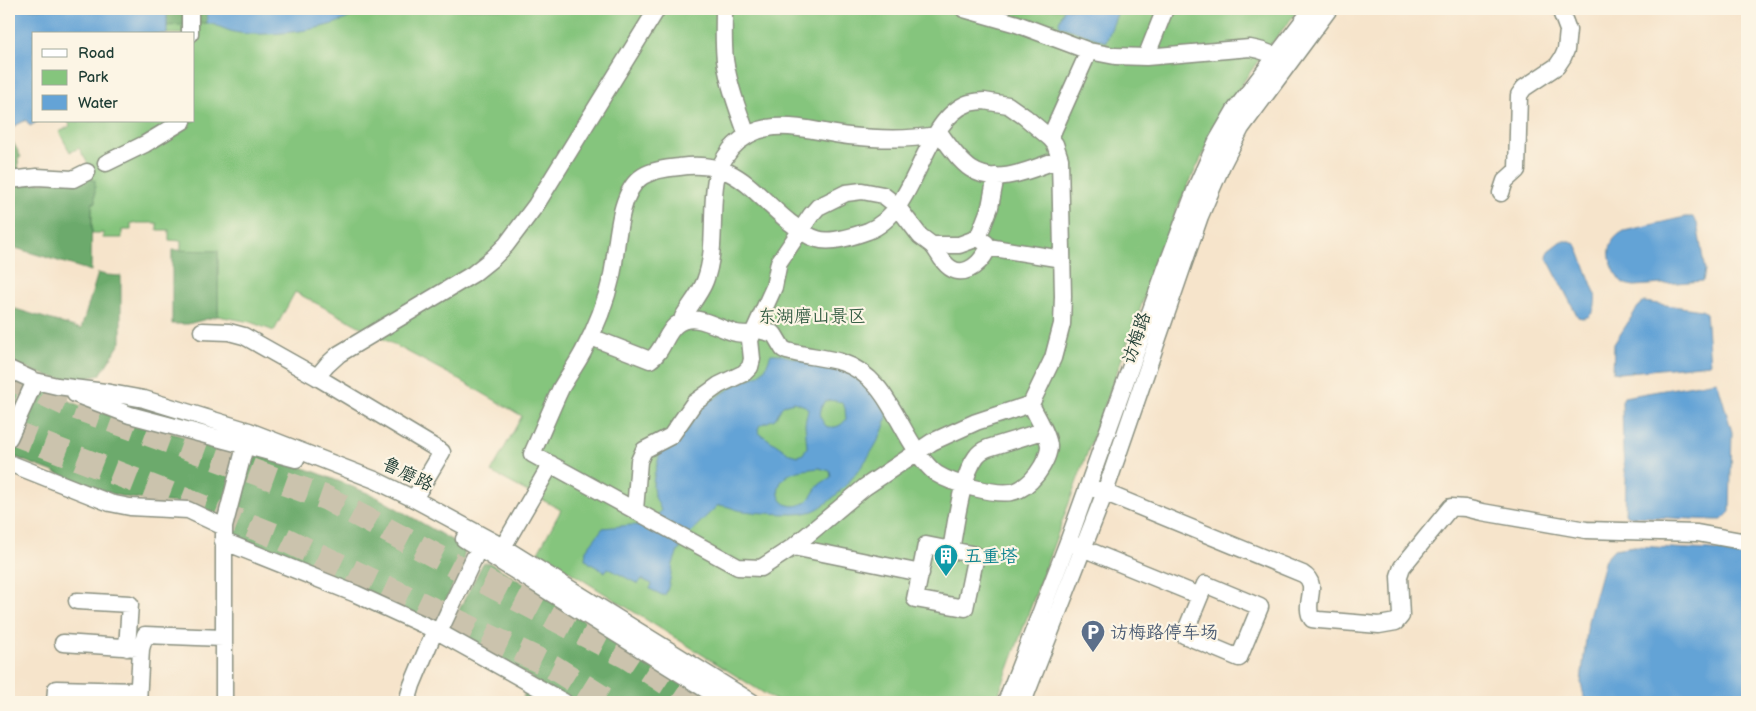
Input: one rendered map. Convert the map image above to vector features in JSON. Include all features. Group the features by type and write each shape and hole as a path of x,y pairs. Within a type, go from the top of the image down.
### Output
{"street":[{"path":"190,9 190,32"},
{"path":"317,377 338,354 473,274 506,245 556,174 657,9"},
{"path":"724,9 724,46 727,70 747,135"},
{"path":"964,9 1017,24 1089,51 1116,56 1146,57 1250,48 1258,49 1282,60"},
{"path":"1146,57 1165,9"},
{"name":"访梅路","path":"1006,702 1194,214 1241,128 1312,9"},
{"name":"访梅路","path":"1282,60 1330,9"},
{"path":"1501,193 1505,181 1517,170 1519,95 1524,88 1557,66 1566,50 1568,30 1560,9"},
{"path":"1050,138 1089,51"},
{"path":"984,101 1008,106 1025,117 1050,138 1055,144 1060,159 1063,303 1060,332 1054,358 1030,404 967,426 917,451 849,498 793,548 758,569 738,567 532,454 561,388 591,337 607,294 618,244 622,210 630,188 643,176 654,171 687,166 701,165 719,168 738,176 800,231 818,240 859,234 875,228 887,219 914,178 937,133 954,112 970,103 984,101"},
{"path":"106,163 145,144 180,122"},
{"path":"682,321 684,314 705,282 710,266 714,191 719,168 733,147 747,135 762,129 785,127 867,137 922,137 937,133"},
{"path":"937,133 970,168 984,174 996,176 1013,174 1060,159"},
{"path":"9,180 37,177 72,179 87,172"},
{"path":"635,510 639,461 644,450 671,436 694,403 719,385 747,370 752,363 750,343 774,287 779,262 818,207 846,193 875,192 888,197 920,236 939,248 944,262 958,270 967,270 979,263 988,249 983,242 996,176"},
{"name":"访梅路","path":"1023,702 1104,492 1194,214"},
{"path":"939,248 983,242 1062,259"},
{"path":"591,337 650,360 674,327 682,321 705,322 736,333 774,334 782,347 787,351 840,362 863,372 887,398 917,451 936,473 950,480 988,490 1014,492 1023,487 1035,476 1048,455 1049,445 1030,404"},
{"path":"202,331 229,332 240,335 317,377 442,452 414,499"},
{"name":"鲁磨路","path":"9,369 35,380 56,386 144,399 248,438 351,470 414,499 482,542 503,547 752,702"},
{"path":"9,438 35,380"},
{"path":"951,550 964,484 974,460 981,451 1043,431"},
{"path":"224,702 223,534 248,438 294,459 380,492 482,542 726,702"},
{"path":"10,464 110,503 188,510 223,534 439,632 564,702"},
{"path":"503,547 551,464"},
{"path":"1088,486 1303,574 1311,581 1312,590 1309,613 1312,619 1379,625 1396,622 1401,616 1398,576 1402,567 1451,507 1586,530 1697,533 1747,542"},
{"path":"407,702 412,686 482,542"},
{"path":"1068,542 1200,596"},
{"path":"926,545 951,550 976,555 965,608 915,599 926,545"},
{"path":"793,548 920,573"},
{"path":"1205,584 1260,607 1239,658 1184,635 1200,596 1205,584"},
{"path":"55,702 56,689 138,697 130,604 77,601"},
{"path":"417,702 439,632"},
{"path":"134,648 146,635 223,638"},
{"path":"63,644 134,648"}],"green space":[{"name":"东湖磨山景区","path":"9,9 1299,9 1240,86 1210,140 1176,211 996,702 778,702 538,552 561,510 491,472 522,416 453,376 295,292 274,331 250,322 218,316 218,251 181,251 181,241 169,240 169,230 157,230 157,223 131,223 131,230 122,230 122,238 103,238 103,233 92,233 92,203 95,203 92,180 85,168 88,164 79,148 70,152 59,132 70,126 68,122 195,122 195,32 32,32 32,122 36,122 30,126 26,120 9,129"},
{"path":"167,9 207,9 207,23 167,26"},
{"path":"9,134 21,157 18,159 19,171 9,173"},
{"path":"90,177 92,180 95,180 95,203 92,203 91,271 9,246 9,186"},
{"path":"172,250 218,251 218,316 188,324 172,324"},
{"path":"98,273 121,276 121,342 100,375 80,380 57,378 40,374 9,361 9,307 81,329"},
{"path":"9,376 24,383 25,386 9,424"},
{"path":"40,387 83,407 236,452 221,517 192,505 134,499 115,495 11,456 36,392"},
{"path":"257,454 267,455 318,473 375,496 460,545 465,551 463,561 439,617 427,619 233,534 232,528 248,464 253,456"},
{"path":"483,563 490,563 717,702 532,702 523,697 533,679 449,629"}],"water":[{"path":"9,9 167,9 167,32 32,32 32,122 36,122 30,126 26,120 9,129"},
{"path":"207,9 362,9 352,16 322,27 286,33 253,34 227,30 207,23"},
{"path":"1064,9 1119,9 1106,42 1060,26 1059,22"},
{"path":"1685,217 1693,217 1697,223 1705,271 1703,281 1634,286 1626,284 1619,279 1611,262 1610,253 1612,243 1619,234 1624,231"},
{"path":"1561,241 1571,241 1577,246 1595,293 1593,311 1587,317 1578,317 1547,258 1548,251"},
{"path":"1644,302 1702,310 1706,313 1710,364 1613,372 1614,344 1638,307"},
{"path":"771,354 778,354 850,373 873,388 887,415 884,427 869,455 847,484 824,505 806,513 762,513 717,506 692,531 677,552 665,595 650,589 652,584 642,579 638,584 608,568 605,572 585,559 586,550 603,528 631,525 649,526 653,524 661,510 654,495 653,486 660,453 686,432 696,415 709,402 739,383 759,375 766,367","holes":["830,400 841,402 845,408 846,419 835,427 826,426 821,417 822,405","794,402 808,409 805,424 807,447 803,454 798,456 790,454 759,433 760,425 775,419 783,405","819,468 830,471 831,477 821,483 806,502 797,506 789,505 780,497 780,484 784,478 802,470"]},
{"path":"1716,381 1732,432 1730,512 1722,520 1630,516 1625,514 1626,479 1623,453 1622,401 1624,397"},
{"path":"1635,546 1747,552 1747,702 1585,702 1581,682 1588,621 1605,559 1614,549"}],"tunnel":[{"path":"9,377 64,403 326,498 628,657 696,702"},
{"path":"9,431 284,539 553,667 609,702"}],"place":[{"name":"五重塔","path":"946,577"},
{"name":"访梅路停车场","path":"1093,653"}]}
